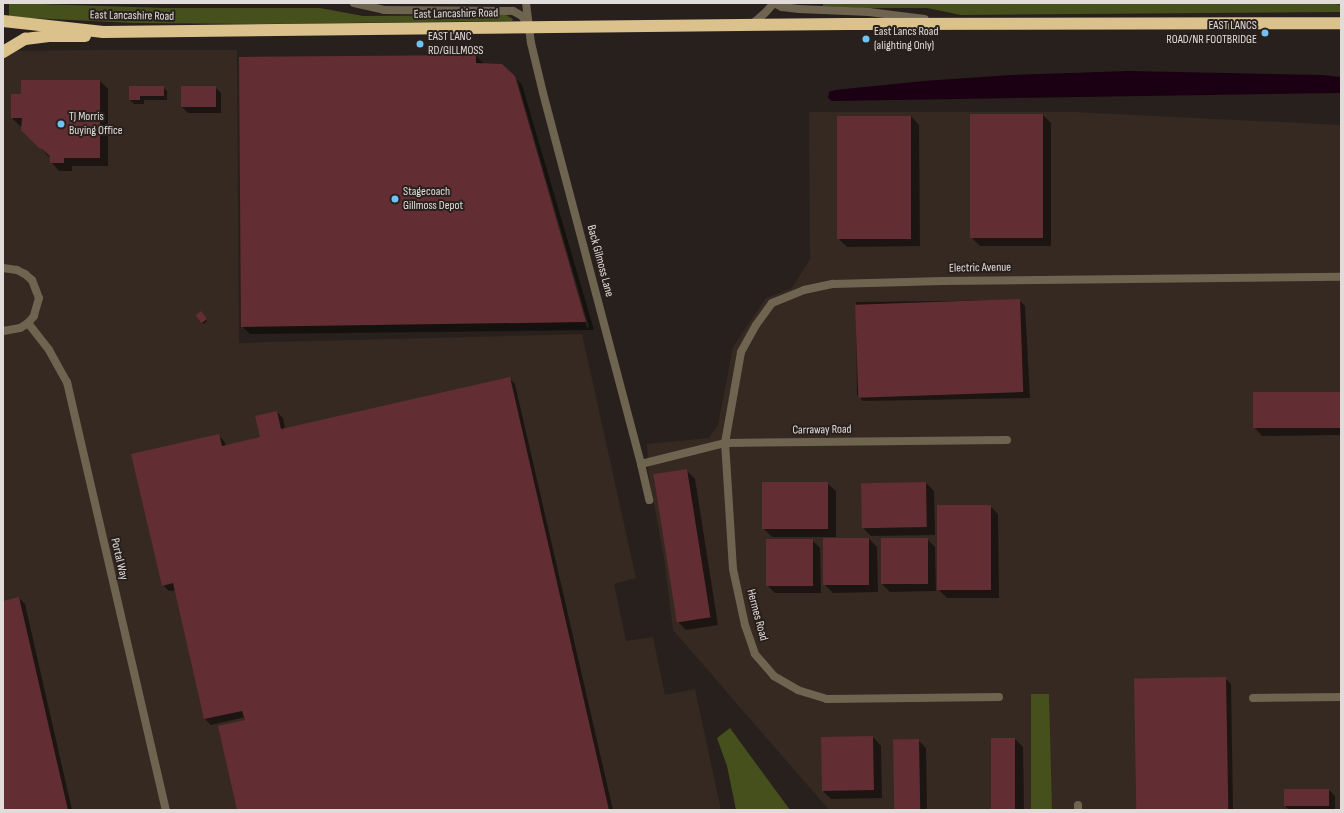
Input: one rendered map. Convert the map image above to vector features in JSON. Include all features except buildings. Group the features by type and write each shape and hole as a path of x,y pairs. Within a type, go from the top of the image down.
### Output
{"highway":[{"name":"East Lancashire Road","path":"3,21 103,32 529,27 1341,23"},
{"path":"3,52 25,39 51,36 82,37 103,32"}],"street":[{"path":"354,3 384,10 513,11 522,16 529,27"},
{"name":"Back Gilmoss Lane","path":"526,3 529,27 548,111 641,464 649,500"},
{"path":"749,26 759,19 774,3 782,7 798,9 869,12 961,24"},
{"path":"3,268 17,270 25,274 36,288 38,298 38,307 28,323 20,328 3,331"},
{"name":"Electric Avenue","path":"725,443 741,352 756,325 772,304 804,290 833,284 943,281 1341,277"},
{"name":"Portal Way","path":"28,323 48,350 67,382 166,810"},
{"name":"Carraway Road","path":"641,464 725,443 1006,440"},
{"name":"Hermes Road","path":"725,443 733,569 744,618 755,654 774,676 798,690 827,699 999,697"},
{"path":"1253,698 1341,697"}],"shaded area":[{"path":"237,50 239,343 582,334 636,578 614,584 626,641 653,637 665,695 695,689 721,810 3,810 3,51"},
{"path":"1130,71 1322,75 1341,77 1341,93 832,101 828,98 829,92 835,90 924,81 1011,75"},
{"path":"809,112 1073,112 1341,125 1341,810 829,810 673,630 664,558 649,477 647,444 709,438 718,425 733,347 766,298 792,288 810,259"}],"green space":[{"path":"9,3 165,8 320,8 363,16 506,15 513,19 512,21 260,24 134,23 9,17"},
{"path":"823,3 1330,3 1341,5 1341,12 961,15 927,8 861,8 823,6"},
{"path":"1031,694 1049,694 1052,810 1031,810"},
{"path":"730,728 790,810 736,810 727,766 717,738"}],"place":[{"name":"EAST LANCS ROAD/NR FOOTBRIDGE","path":"1265,33"},
{"name":"East Lancs Road (alighting Only)","path":"866,39"},
{"name":"EAST LANC RD/GILLMOSS","path":"420,44"},
{"name":"TJ Morris Buying Office","path":"61,124"},
{"name":"Stagecoach Gillmoss Depot","path":"395,199"}]}
